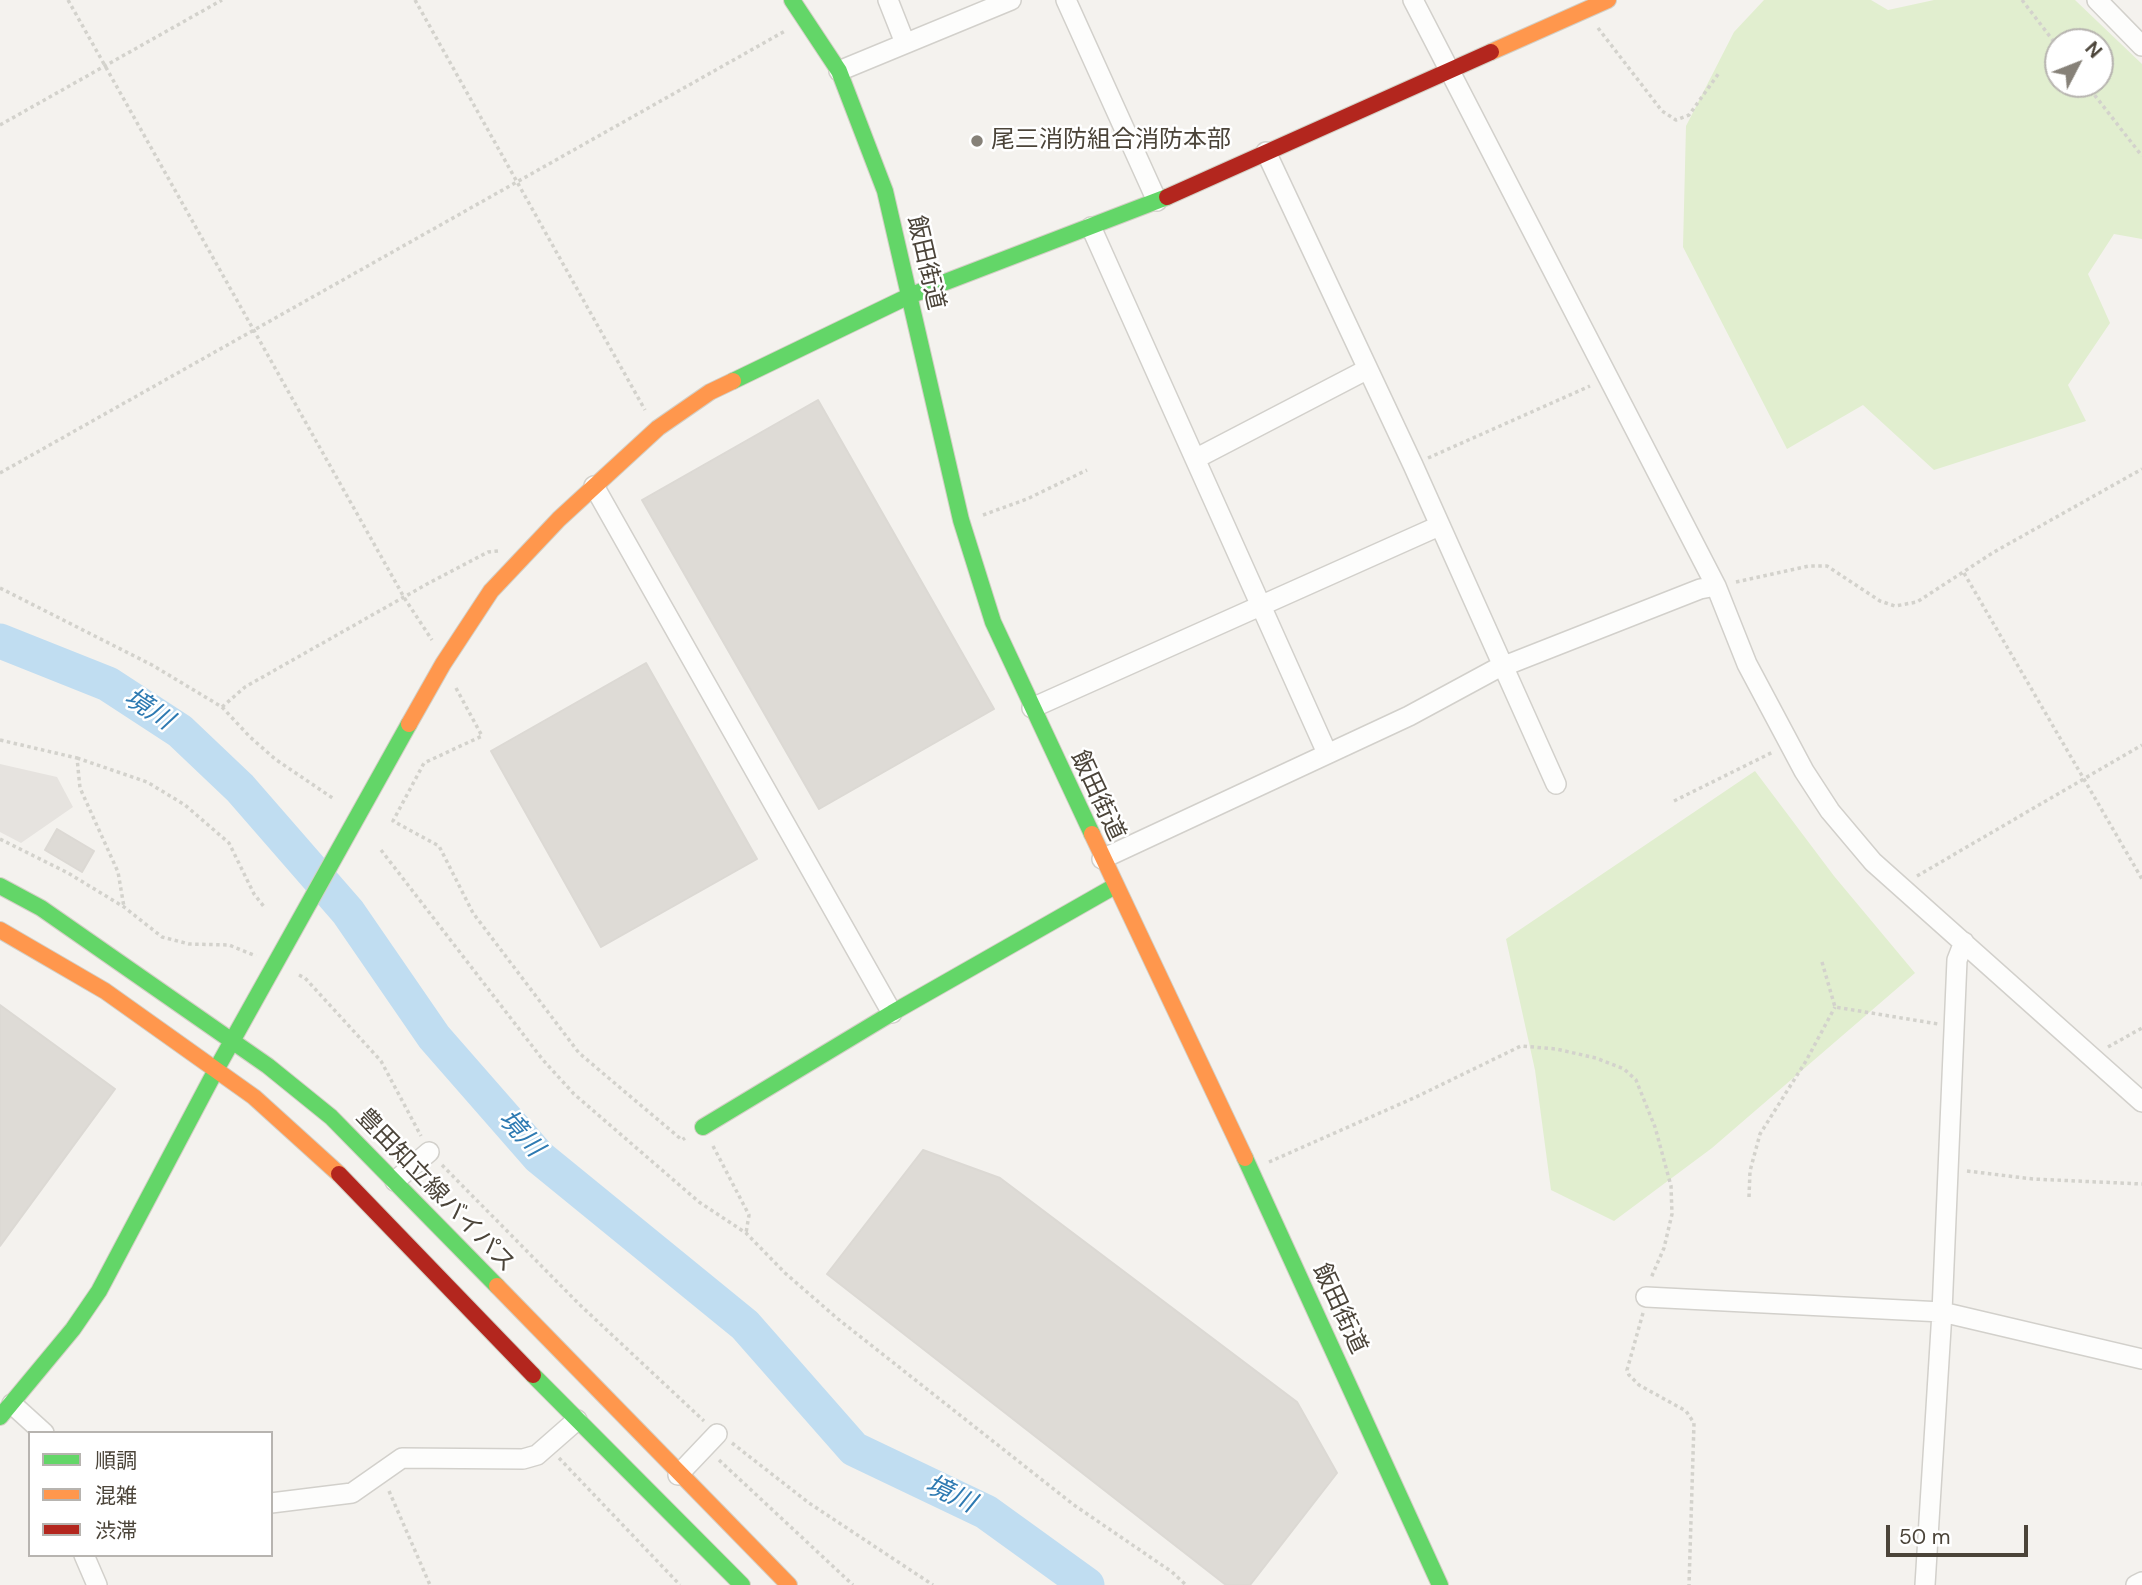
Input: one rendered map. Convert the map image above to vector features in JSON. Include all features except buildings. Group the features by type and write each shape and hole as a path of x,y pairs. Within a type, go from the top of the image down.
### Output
{"main road":[{"name":"飯田街道","path":"792,0 839,71 885,191 961,520 993,622 1031,708 1250,1170 1440,1585"},
{"path":"6,1410 73,1329 99,1291 218,1068 443,664 491,591 594,485 659,428 710,392 909,296 1157,201 1608,0"},
{"name":"豊田知立線バイパス","path":"0,886 41,908 268,1066 331,1117 678,1475 789,1585"},
{"path":"703,1127 892,1013 1115,887"},
{"path":"0,930 105,991 218,1068 326,1161 577,1420 742,1585"}],"street":[{"path":"888,0 905,43"},
{"path":"839,71 1011,0"},
{"path":"1066,0 1157,201"},
{"path":"1413,0 1716,586 1747,664 1789,744 1847,835 1899,887 2142,1102"},
{"path":"2097,0 2142,46"},
{"path":"1266,152 1366,370 1413,465 1556,783"},
{"path":"1091,227 1327,753"},
{"path":"1195,459 1366,370"},
{"path":"594,485 892,1013"},
{"path":"1031,708 1439,526"},
{"path":"1102,859 1505,667 1700,589 1716,586"},
{"path":"1925,1585 1942,1312 1957,960 1964,942"},
{"path":"395,1181 429,1152"},
{"path":"1646,1297 1942,1312 2142,1359"},
{"path":"6,1410 41,1431"},
{"path":"273,1503 352,1493 402,1458 523,1460 548,1446 577,1420"},
{"path":"678,1475 711,1440"},
{"path":"85,1557 97,1585"},
{"path":"2136,1585 2142,1582"}],"path":[{"path":"68,0 482,736 424,763 393,821 439,846 473,913 579,1054 682,1140 703,1127 749,1215 746,1233"},
{"path":"0,125 222,0"},
{"path":"415,0 519,182 640,404 659,428"},
{"path":"2022,0 2044,29"},
{"path":"1585,11 1662,111 1676,120 1689,115 1718,73"},
{"path":"0,472 806,19"},
{"path":"2097,98 2142,156"},
{"path":"1413,465 1608,378"},
{"path":"1716,586 1809,566 1827,566 1863,592 1895,606 1917,603 1994,552 2142,469"},
{"path":"961,520 1027,499 1087,470"},
{"path":"222,706 245,687 488,552 498,551"},
{"path":"1964,573 2142,879"},
{"path":"0,588 152,665 222,706 250,737 275,759 334,799"},
{"path":"0,740 77,758 147,782 185,805 229,843 254,894 265,908"},
{"path":"1674,801 1789,744"},
{"path":"1899,887 2142,745"},
{"path":"77,758 80,788 118,872 124,907"},
{"path":"0,839 68,873 124,907 162,937 189,944 229,944 258,957"},
{"path":"382,850 543,1060 574,1094 699,1202 746,1233 785,1273 838,1319 1074,1505 1172,1572 1186,1585"},
{"path":"1749,1197 1750,1171 1760,1134 1807,1061 1835,1007 1822,962"},
{"path":"299,975 305,978 380,1061 429,1152 853,1585"},
{"path":"1835,1007 1954,1027"},
{"path":"2091,1056 2142,1028"},
{"path":"1250,1170 1416,1097 1521,1046 1574,1052 1614,1063 1631,1074 1655,1127 1671,1186 1669,1227 1646,1297 1628,1370 1639,1385 1686,1411 1694,1423 1689,1585"},
{"path":"1948,1170 2142,1184"},
{"path":"711,1440 933,1585"},
{"path":"548,1446 681,1585"},
{"path":"381,1473 430,1585"}],"green space":[{"path":"1764,0 1871,0 1888,10 1934,0 2075,0 2104,28 2044,28 2044,98 2114,98 2114,37 2142,64 2142,239 2114,234 2088,274 2110,323 2068,385 2086,421 1934,470 1863,405 1787,449 1683,247 1686,126 1734,32"},
{"path":"1755,771 1834,876 1915,973 1712,1148 1614,1221 1551,1190 1535,1070 1506,939"}],"shaded area":[{"path":"0,764 57,777 73,807 21,843 0,832"}],"waterway":[{"name":"境川","path":"0,641 108,684 180,731 240,788 348,912 434,1037 539,1157 745,1325 854,1449 986,1512 1087,1585"}],"traffic: fast":[{"path":"792,0 839,71 885,191 961,520 993,622 1092,834"},
{"path":"733,381 909,296 1167,197"},
{"path":"0,1417 73,1329 99,1291 217,1068 409,724"},
{"path":"0,886 41,908 268,1066 331,1117 497,1286"},
{"path":"703,1127 892,1013 1115,886"},
{"path":"1245,1158 1440,1585"},
{"path":"533,1375 742,1585"}],"traffic: slow":[{"path":"1491,52 1608,0"},
{"path":"409,724 443,664 491,591 559,519 658,428 710,392 733,381"},
{"path":"1092,834 1245,1158"},
{"path":"0,930 105,991 254,1097 339,1174"},
{"path":"497,1286 789,1585"}],"traffic: jam":[{"path":"1167,197 1491,52"},
{"path":"339,1174 533,1375"}],"place":[{"name":"尾三消防組合消防本部","path":"977,141"}]}
